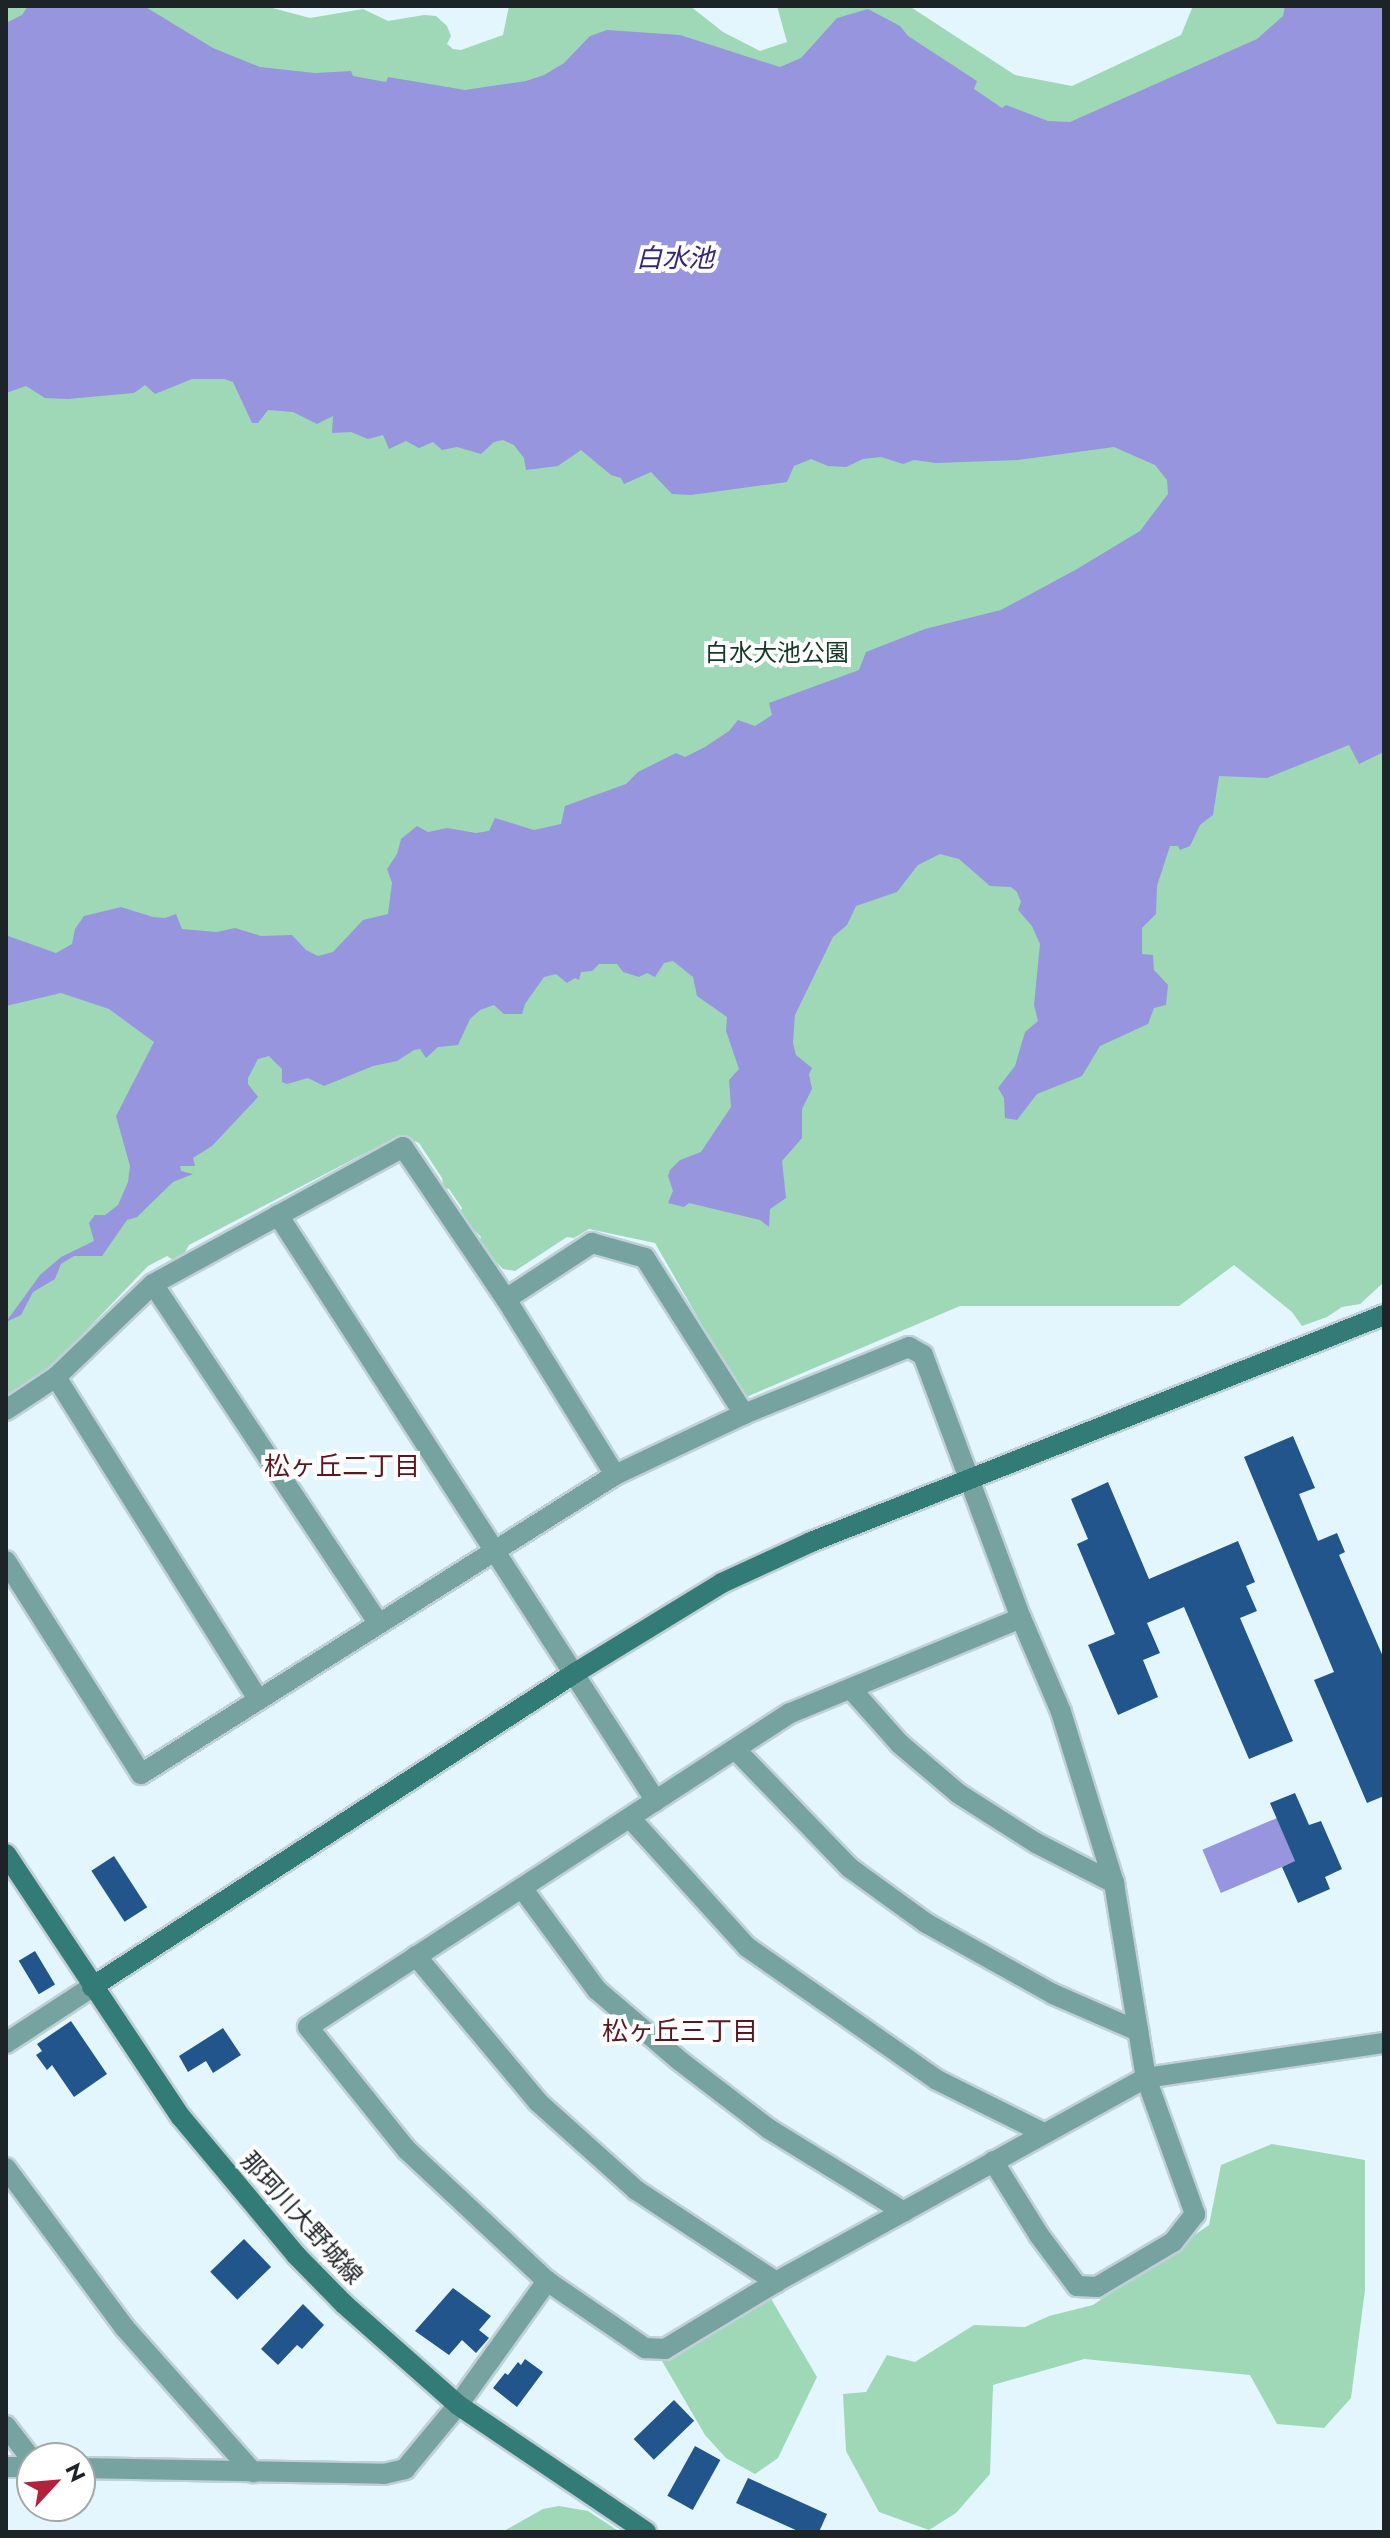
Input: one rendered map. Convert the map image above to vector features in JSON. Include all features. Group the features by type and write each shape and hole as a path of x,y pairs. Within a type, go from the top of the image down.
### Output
{"street":[{"path":"6,1410 56,1377 153,1284 403,1147 506,1299 615,1475"},
{"path":"278,1215 656,1801"},
{"path":"506,1299 592,1243 645,1258 744,1414"},
{"path":"153,1284 379,1624"},
{"path":"6,2043 575,1673 722,1583 811,1542 1384,1315"},
{"path":"6,1561 141,1774 615,1475 744,1414 909,1347 923,1355 1021,1618 1061,1712 1114,1883 1124,1928 1146,2078 1195,2214 1173,2242 1097,2287 1077,2286 1039,2235 993,2161"},
{"path":"56,1377 259,1700"},
{"path":"1021,1618 790,1713 308,2027 407,2150 547,2281 645,2348 665,2349 776,2282 1146,2078 1384,2043"},
{"path":"852,1690 900,1744 959,1794 1036,1843 1114,1883"},
{"path":"736,1750 850,1868 926,1923 1053,1994 1138,2031"},
{"path":"630,1818 747,1947 937,2080 1044,2133"},
{"name":"那珂川大野城線","path":"6,1854 181,2117 260,2216 344,2304 458,2405 646,2532"},
{"path":"522,1888 597,1990 668,2051 769,2129 904,2212"},
{"path":"416,1956 538,2102 636,2190 776,2282"},
{"path":"6,2168 125,2328 253,2472"},
{"path":"96,2468 384,2474 405,2469 458,2405 547,2281"},
{"path":"6,2426 18,2442"}],"green space":[{"name":"白水大池公園","path":"6,6 265,6 310,18 363,9 388,21 436,16 447,26 451,36 447,44 461,50 503,35 509,6 690,6 723,32 760,51 787,42 777,6 909,6 1015,75 1072,86 1181,35 1193,6 1384,6 1383,1283 1360,1304 1342,1307 1327,1317 1302,1326 1292,1312 1234,1265 1179,1306 960,1306 744,1398 655,1243 589,1229 574,1238 567,1237 515,1271 503,1269 478,1244 481,1237 459,1215 462,1208 449,1189 444,1188 442,1178 419,1143 400,1135 189,1245 184,1254 173,1260 167,1256 148,1266 54,1364 6,1399"},
{"path":"1272,2144 1365,2160 1365,2290 1351,2398 1324,2428 1277,2424 1250,2375 1084,2359 993,2385 990,2474 956,2513 929,2530 879,2512 846,2451 843,2394 866,2392 887,2355 915,2362 974,2325 1025,2327 1049,2316 1093,2305 1209,2225 1221,2165"},
{"path":"770,2297 817,2377 778,2458 755,2474 726,2458 705,2435 662,2361"},
{"path":"559,2506 588,2511 620,2532 502,2532 543,2509"}],"water":[{"name":"白水池","path":"28,6 144,6 213,48 260,67 315,73 351,71 353,76 386,82 388,77 465,90 526,81 544,75 564,63 590,36 607,30 680,35 780,67 801,58 837,18 868,9 900,26 908,36 977,81 974,89 1002,108 1006,105 1048,121 1070,122 1257,39 1283,16 1285,6 1384,6 1384,752 1359,764 1349,745 1267,778 1219,776 1213,815 1200,825 1190,846 1180,850 1178,846 1170,846 1157,886 1156,914 1142,928 1142,954 1153,955 1154,970 1168,985 1166,1005 1154,1008 1148,1024 1100,1046 1082,1076 1037,1094 1017,1120 1005,1118 1004,1098 998,1088 1015,1066 1025,1032 1038,1021 1034,1005 1040,944 1032,926 1018,910 1021,902 1017,892 1011,887 990,886 959,859 940,854 918,865 897,892 856,906 847,925 833,937 795,1015 793,1043 796,1055 812,1068 809,1074 812,1089 802,1109 802,1138 782,1161 786,1198 770,1209 769,1227 760,1220 689,1203 684,1207 668,1203 673,1191 668,1176 670,1170 680,1160 701,1152 731,1107 729,1080 739,1069 726,1031 727,1017 697,996 693,977 673,961 664,963 655,977 647,973 639,977 623,972 617,964 599,964 592,971 581,972 579,980 575,978 567,983 556,974 544,977 525,1004 522,1014 504,1014 494,1005 480,1010 470,1019 458,1045 438,1047 426,1058 420,1049 414,1050 397,1061 373,1066 324,1086 308,1078 287,1084 282,1082 282,1069 269,1056 258,1059 248,1084 258,1097 212,1146 193,1158 195,1166 180,1166 181,1171 193,1174 173,1182 137,1217 127,1220 102,1256 74,1256 61,1264 55,1279 33,1292 21,1315 6,1322 40,1275 61,1257 94,1241 89,1223 95,1215 105,1215 118,1205 128,1182 130,1166 116,1116 154,1042 109,1009 61,993 6,1006 8,936 56,953 72,944 75,929 84,916 121,907 153,917 165,918 176,914 182,929 217,932 235,928 261,936 292,935 306,950 318,956 333,952 363,920 388,914 392,883 387,869 397,854 401,839 417,826 428,832 447,828 476,833 489,831 495,818 534,830 561,824 565,806 626,784 638,772 676,753 685,757 729,731 738,720 755,726 772,715 769,703 859,670 866,652 925,629 1001,610 1077,569 1140,531 1168,494 1167,480 1155,465 1114,447 1018,460 936,463 914,460 903,464 881,457 863,459 846,467 828,466 811,459 794,466 787,482 691,495 672,494 651,472 624,484 621,478 611,475 581,450 558,466 526,470 524,458 514,445 503,440 494,442 481,454 457,447 442,450 433,442 419,448 406,441 389,449 383,435 368,439 351,432 332,433 333,416 317,424 293,412 268,410 258,423 252,423 233,382 224,379 192,379 155,394 145,385 134,393 68,399 45,398 26,386 6,393 6,23 22,15"},
{"path":"1277,1818 1295,1861 1221,1893 1202,1850"}],"building":[{"path":"1293,1436 1315,1488 1299,1494 1318,1541 1337,1533 1345,1552 1339,1555 1384,1659 1384,1796 1367,1803 1314,1680 1334,1672 1244,1457"},
{"path":"1108,1482 1149,1579 1238,1541 1255,1582 1246,1586 1257,1611 1240,1618 1293,1741 1249,1759 1184,1607 1147,1623 1160,1653 1143,1660 1158,1697 1118,1715 1088,1645 1115,1634 1077,1544 1088,1539 1071,1499"},
{"path":"1295,1793 1309,1825 1321,1821 1342,1869 1325,1877 1330,1889 1298,1903 1282,1867 1295,1861 1270,1803"},
{"path":"114,1856 147,1907 125,1922 91,1871"},
{"path":"35,1951 55,1984 39,1994 19,1961"},
{"path":"71,2021 107,2074 74,2097 52,2065 47,2070 36,2055 42,2051 37,2044"},
{"path":"223,2028 241,2055 213,2073 206,2061 188,2072 179,2056"},
{"path":"244,2239 271,2267 237,2300 210,2272"},
{"path":"453,2288 491,2316 479,2330 489,2338 476,2353 462,2340 449,2355 415,2331"},
{"path":"303,2304 324,2325 302,2349 297,2345 278,2365 261,2349"},
{"path":"525,2359 543,2372 517,2407 493,2388 505,2373 508,2375 518,2362 521,2365"},
{"path":"674,2400 694,2421 654,2460 634,2439"},
{"path":"695,2446 720,2460 693,2510 667,2496"},
{"path":"748,2478 827,2514 819,2532 800,2532 736,2503"}],"district":[{"name":"松ヶ丘二丁目","path":"342,1467"},
{"name":"松ヶ丘三丁目","path":"680,2032"}]}
